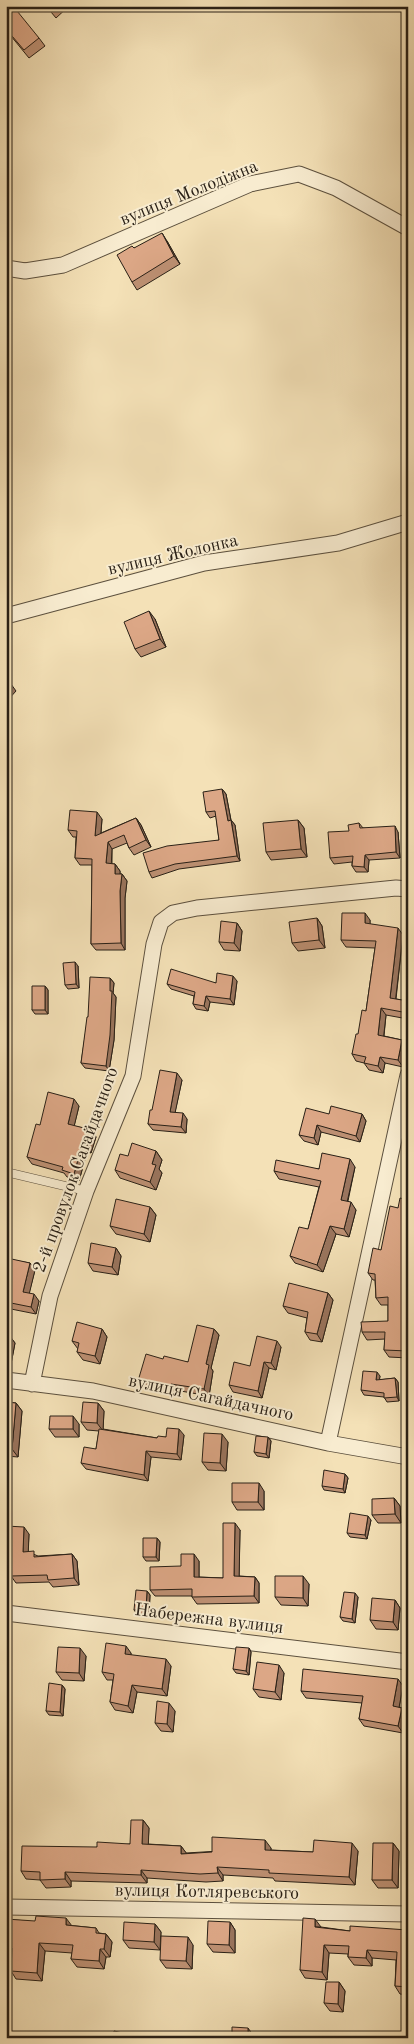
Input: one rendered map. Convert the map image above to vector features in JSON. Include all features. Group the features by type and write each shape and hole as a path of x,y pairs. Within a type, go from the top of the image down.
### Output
{"street":[{"name":"вулиця Молодіжна","path":"6,268 26,271 63,265 250,184 300,174 336,188 408,228"},
{"name":"вулиця Жолонка","path":"6,616 204,563 338,543 408,522"},
{"name":"2-й провулок Сагайдачного","path":"32,1384 50,1296 86,1191 133,1076 154,944 161,922 173,913 197,908 396,888 408,889"},
{"path":"328,1443 408,1075"},
{"name":"вулиця Сагайдачного","path":"6,1380 93,1391 328,1443 408,1457"},
{"name":"Набережна вулиця","path":"6,1613 408,1662"},
{"name":"вулиця Котляревського","path":"6,1907 408,1914"}],"lane":[{"path":"6,1172 86,1191"}],"building":[{"path":"12,6 39,38 24,50 6,29 6,11"},
{"path":"162,233 174,256 132,282 117,255"},
{"path":"149,611 160,639 135,649 124,622"},
{"path":"6,680 11,684 6,689"},
{"path":"222,789 228,821 231,820 237,856 175,864 149,872 143,853 167,846 219,840 215,811 206,812 203,792"},
{"path":"70,810 97,812 95,836 136,818 146,840 129,848 124,835 108,842 106,863 115,864 115,874 122,874 120,891 121,943 91,944 92,859 75,858 77,831 68,830"},
{"path":"298,820 301,849 266,852 263,823"},
{"path":"359,823 360,828 395,826 396,852 365,855 364,867 352,866 353,856 330,858 328,832 349,831 348,825"},
{"path":"342,913 365,913 365,923 398,928 390,998 408,1001 408,1013 381,1008 378,1035 402,1040 398,1060 380,1057 378,1066 364,1063 366,1057 352,1054 362,1010 366,1011 376,941 341,940"},
{"path":"317,918 319,940 292,943 289,922"},
{"path":"221,921 237,923 234,943 219,942"},
{"path":"75,962 76,984 65,985 63,963"},
{"path":"171,969 216,983 217,973 233,976 230,999 206,996 204,1006 193,1004 195,992 167,984"},
{"path":"90,977 110,978 110,991 112,991 110,1035 106,1066 81,1063 88,1017"},
{"path":"32,986 45,986 45,1010 32,1010"},
{"path":"160,1070 177,1073 170,1112 183,1113 181,1127 148,1124"},
{"path":"48,1092 74,1099 68,1124 92,1130 87,1146 82,1145 74,1174 62,1170 63,1167 27,1157 36,1124 40,1125"},
{"path":"331,1106 362,1114 356,1136 317,1125 314,1138 299,1135 306,1108 329,1114"},
{"path":"132,1143 156,1151 152,1164 156,1165 150,1182 115,1170 120,1154 128,1156"},
{"path":"322,1153 350,1159 341,1200 351,1202 344,1229 330,1226 317,1265 290,1256 299,1227 308,1229 321,1181 274,1171 276,1160 319,1169"},
{"path":"408,1183 408,1256 405,1268 408,1268 408,1351 384,1350 385,1332 362,1332 361,1322 388,1321 388,1297 376,1298 375,1274 368,1273 373,1248 381,1250 390,1206 398,1208 400,1198 404,1199"},
{"path":"116,1199 150,1207 144,1234 110,1226"},
{"path":"91,1243 116,1248 112,1267 88,1263"},
{"path":"7,1258 30,1263 23,1292 34,1294 31,1307 6,1302"},
{"path":"289,1283 328,1293 317,1334 305,1332 308,1312 283,1306"},
{"path":"77,1322 102,1329 95,1356 77,1352 79,1343 72,1341"},
{"path":"197,1325 214,1329 206,1364 209,1365 204,1389 171,1384 170,1388 138,1381 146,1354 163,1359 164,1356 188,1362"},
{"path":"6,1335 9,1335 6,1353"},
{"path":"257,1336 277,1341 271,1363 264,1362 258,1391 229,1385 234,1362 250,1366"},
{"path":"363,1371 377,1372 376,1380 395,1378 397,1397 384,1398 384,1393 361,1390"},
{"path":"6,1402 16,1403 12,1449 6,1449"},
{"path":"83,1402 98,1403 97,1423 81,1422"},
{"path":"50,1416 73,1416 73,1429 49,1429"},
{"path":"167,1428 179,1429 177,1454 146,1451 144,1475 81,1463 84,1447 96,1449 99,1429 157,1438 158,1436 166,1437"},
{"path":"204,1433 222,1434 220,1463 202,1462"},
{"path":"256,1436 268,1437 266,1454 254,1452"},
{"path":"324,1470 345,1474 343,1489 322,1486"},
{"path":"232,1483 259,1483 258,1502 232,1502"},
{"path":"394,1498 395,1514 372,1515 372,1499"},
{"path":"350,1513 368,1516 365,1535 347,1533"},
{"path":"223,1523 235,1523 234,1576 255,1577 254,1596 192,1597 192,1589 150,1590 150,1567 181,1566 181,1554 194,1554 194,1577 223,1578"},
{"path":"6,1526 24,1527 23,1552 34,1551 34,1557 72,1554 74,1578 48,1580 47,1575 11,1576 10,1543 6,1543"},
{"path":"143,1538 157,1538 156,1557 143,1557"},
{"path":"275,1576 303,1576 303,1598 275,1597"},
{"path":"136,1590 147,1591 146,1610 134,1610"},
{"path":"344,1592 355,1593 352,1619 340,1617"},
{"path":"372,1598 395,1600 393,1622 370,1620"},
{"path":"106,1643 126,1646 125,1654 166,1659 162,1689 132,1685 128,1706 110,1702 114,1674 102,1672"},
{"path":"58,1647 80,1648 79,1673 56,1672"},
{"path":"236,1647 249,1648 246,1671 233,1669"},
{"path":"257,1662 279,1665 275,1692 253,1689"},
{"path":"303,1669 398,1679 393,1706 402,1708 398,1726 359,1719 363,1696 301,1691"},
{"path":"49,1683 62,1685 60,1712 46,1711"},
{"path":"157,1701 169,1703 167,1724 155,1723"},
{"path":"131,1820 143,1820 142,1844 181,1846 181,1854 212,1852 212,1837 265,1840 265,1850 313,1852 314,1840 352,1843 349,1877 269,1873 269,1870 217,1867 218,1873 200,1874 141,1870 141,1875 65,1872 65,1879 40,1880 40,1872 21,1871 22,1846 97,1847 97,1842 130,1844"},
{"path":"373,1843 393,1843 392,1880 372,1880"},
{"path":"36,1916 66,1918 66,1925 96,1928 96,1933 106,1934 104,1949 100,1949 99,1961 71,1959 73,1945 39,1943 37,1973 11,1971 12,1948 6,1948 6,1919 35,1921"},
{"path":"303,1918 315,1919 315,1927 350,1931 350,1926 408,1930 408,1987 395,1986 397,1952 367,1950 366,1958 348,1957 349,1946 324,1945 322,1972 300,1970"},
{"path":"208,1921 230,1922 229,1945 207,1944"},
{"path":"124,1922 155,1924 154,1942 123,1940"},
{"path":"161,1936 188,1937 186,1961 160,1960"},
{"path":"326,1982 339,1982 338,2004 324,2003"},
{"path":"232,2027 248,2028 248,2038 232,2038"},
{"path":"114,2031 127,2034 126,2038 113,2038"}]}
